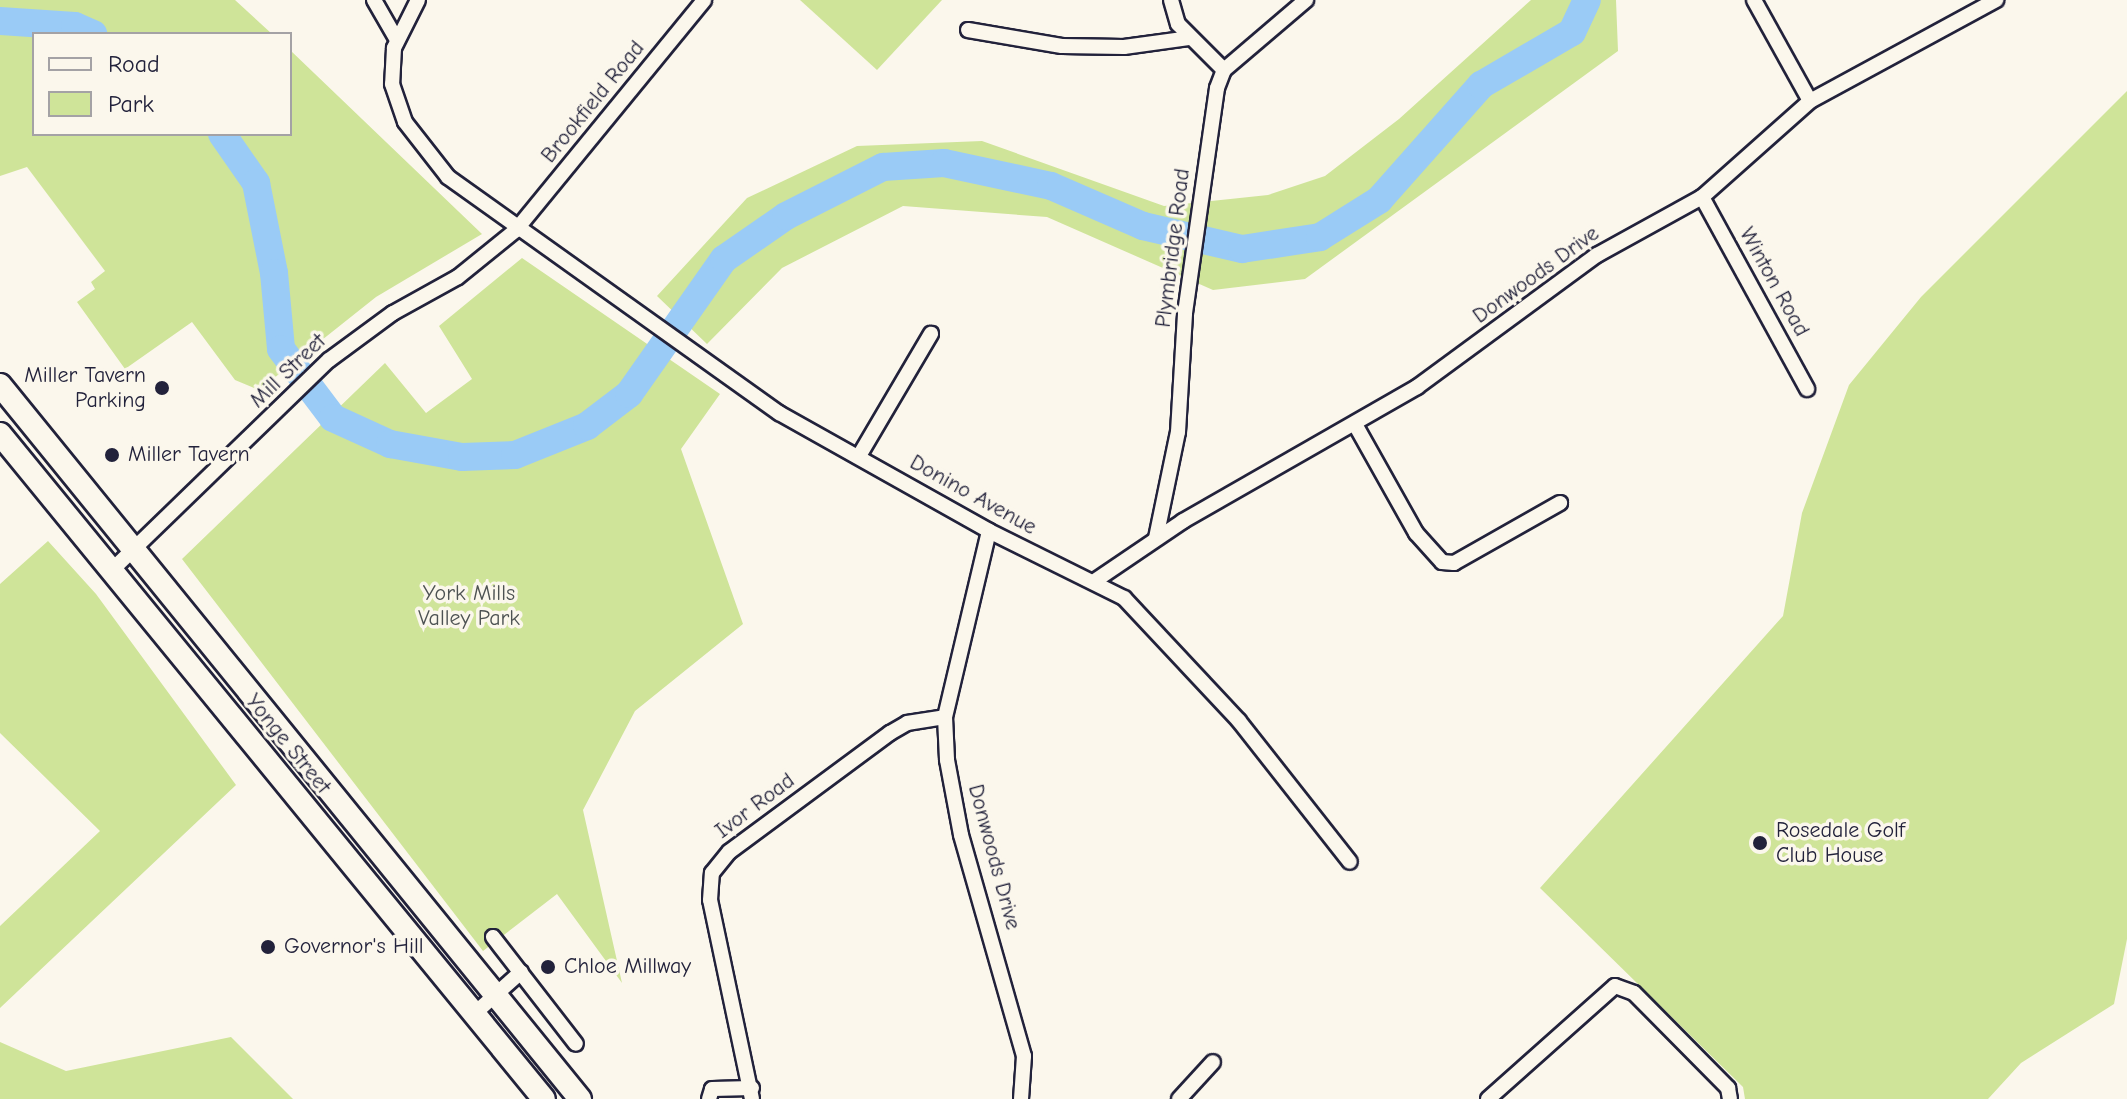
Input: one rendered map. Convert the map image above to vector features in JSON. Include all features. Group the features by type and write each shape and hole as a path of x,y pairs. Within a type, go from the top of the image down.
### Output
{"main road":[{"name":"Yonge Street","path":"0,385 133,553 580,1099"},
{"name":"Yonge Street","path":"0,434 544,1099"}],"street":[{"path":"374,0 397,40"},
{"path":"397,40 418,0"},
{"name":"Brookfield Road","path":"516,230 704,0"},
{"path":"1171,0 1178,24 1224,70 1306,0"},
{"path":"1754,0 1810,101"},
{"name":"Donwoods Drive","path":"1096,580 1156,538 1356,426 1478,345 1597,255 1702,197 1810,101 1996,0"},
{"path":"968,30 1062,46 1124,47 1190,38"},
{"name":"Donino Avenue","path":"397,40 392,84 405,122 448,177 516,230 654,323 779,413 989,531 1096,580 1124,598 1239,721 1350,862"},
{"name":"Plymbridge Road","path":"1156,538 1178,432 1203,178 1224,70"},
{"name":"Winton Road","path":"1702,197 1807,389"},
{"name":"Mill Street","path":"111,571 329,360 393,313 458,277 516,230"},
{"path":"859,456 931,334"},
{"path":"1356,426 1416,533 1442,562 1454,563 1560,503"},
{"name":"Donwoods Drive","path":"989,531 945,717 961,835 1024,1056 1021,1099"},
{"name":"Ivor Road","path":"752,1093 720,960 709,893 712,873 729,852 890,733 907,723 945,717"},
{"path":"493,937 576,1044"},
{"path":"474,1014 521,972"},
{"path":"1488,1099 1615,986 1634,993 1728,1088 1730,1099"},
{"path":"1179,1099 1213,1062"},
{"path":"709,1099 712,1089 752,1093"}],"green space":[{"path":"0,0 235,0 270,32 32,32 32,136 292,136 292,52 482,234 376,297 259,390 235,380 192,322 125,369 77,302 95,289 91,282 105,271 27,167 0,176"},
{"path":"800,0 942,0 877,70"},
{"path":"1531,0 1616,0 1618,51 1305,279 1213,290 1047,217 903,206 782,268 707,344 657,296 747,198 857,146 982,141 1164,206 1268,195 1325,176 1399,119"},
{"path":"2127,91 2127,939 2114,1004 2021,1063 1988,1099 1745,1099 1743,1087 1540,888 1783,616 1802,513 1849,385 1921,297"},
{"name":"York Mills Valley Park","path":"522,258 720,394 681,449 743,624 635,711 583,810 622,983 557,894 483,951 182,559 385,363 426,413 472,379 439,326"},
{"path":"48,541 96,594 236,785 0,1008 0,926 100,831 0,733 0,584"},
{"path":"231,1037 293,1099 0,1099 0,1042 66,1071"}],"waterway":[{"path":"223,136 256,183 274,273 281,349 333,418 390,444 462,457 515,455 587,426 629,394 724,259 786,216 883,167 944,163 1051,186 1143,226 1242,249 1320,237 1379,200 1481,85 1572,32 1587,0"},
{"path":"0,21 75,26 88,32"}],"place":[{"name":"Miller Tavern Parking","path":"162,388"},
{"name":"Miller Tavern","path":"112,455"},
{"name":"Rosedale Golf Club House","path":"1760,843"},
{"name":"Governor's Hill","path":"268,947"},
{"name":"Chloe Millway","path":"548,967"}]}
